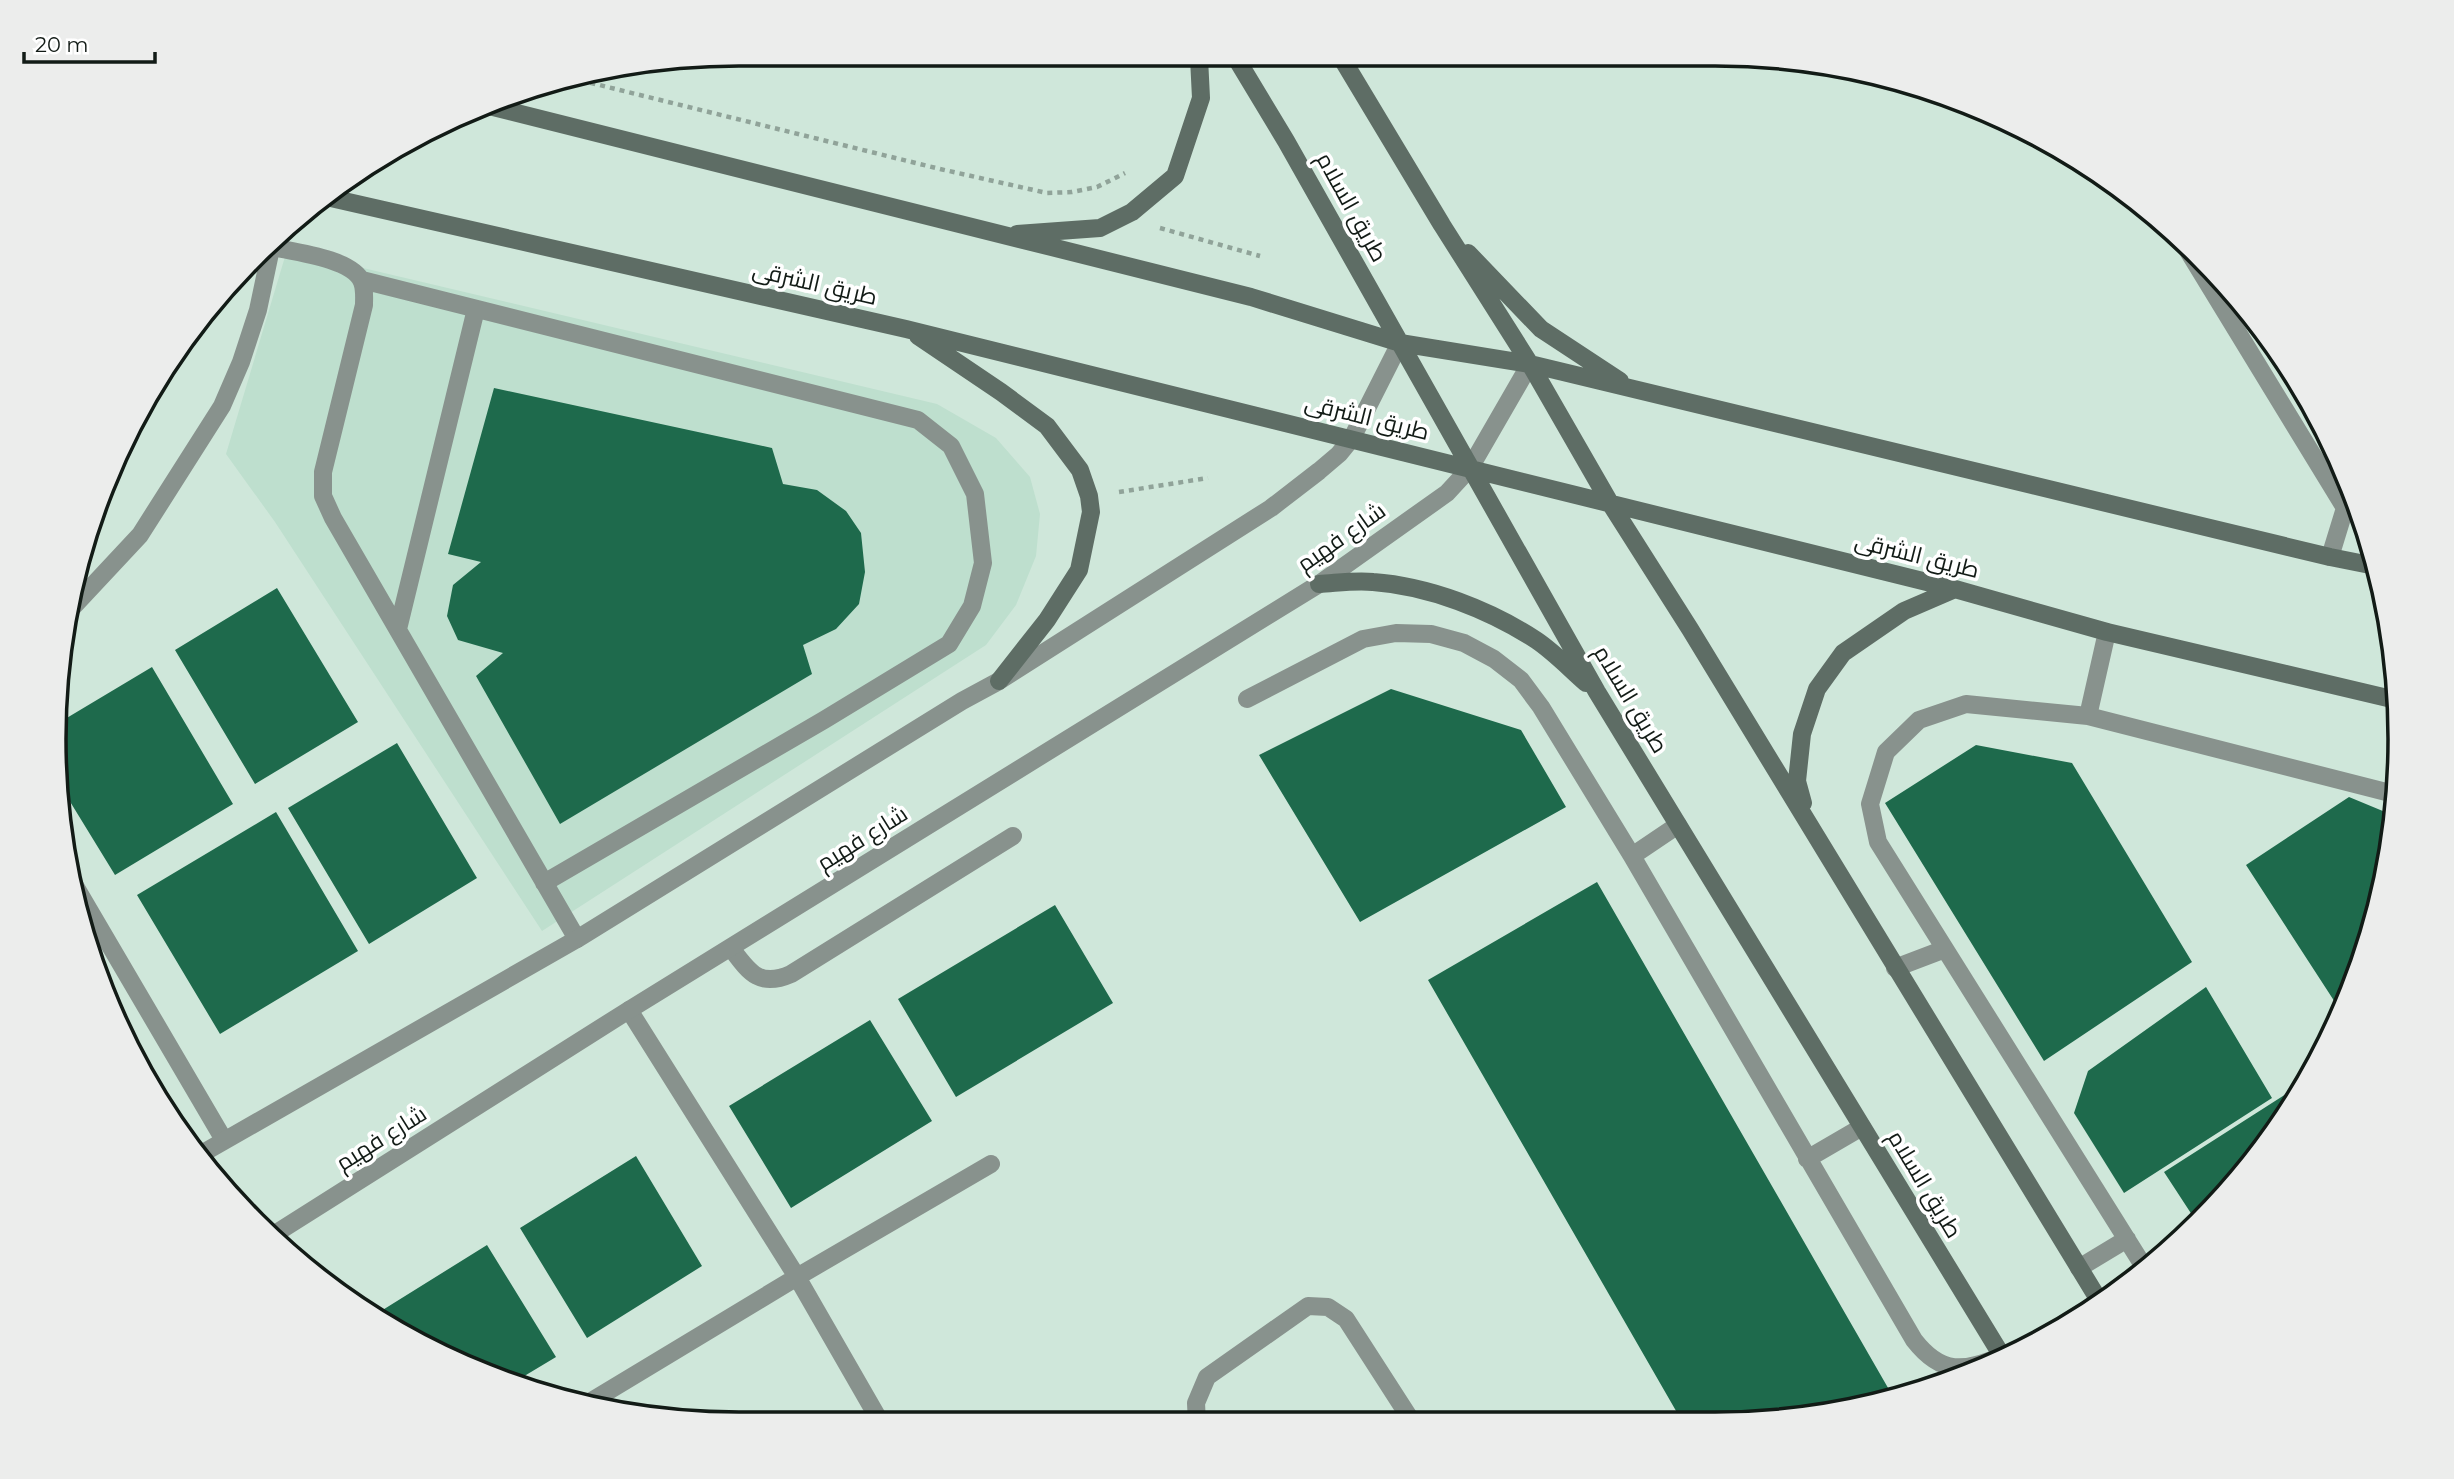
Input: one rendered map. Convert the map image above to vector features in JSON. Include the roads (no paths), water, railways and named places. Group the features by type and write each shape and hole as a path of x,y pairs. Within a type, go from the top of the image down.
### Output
{"main road":[{"path":"999,235 1100,228 1132,212 1174,176 1202,98 1200,66"},
{"name":"طريق السلام","path":"1241,66 1286,141 1597,692 1998,1349"},
{"path":"1346,66 2094,1295"},
{"path":"503,110 1251,297 1400,343 1530,364 2365,564"},
{"name":"طريق الشرقى","path":"339,200 906,329 1955,589 2107,632 2386,698"},
{"path":"1442,225 1541,328 1631,389"},
{"path":"906,329 1001,392 1046,426 1080,471 1088,496 1091,512 1079,570 1046,620 999,681"},
{"path":"1319,584 1373,582 1416,590 1458,603 1499,620 1538,642 1597,692"},
{"path":"1811,830 1797,781 1802,734 1817,689 1843,653 1904,611 1955,589"}],"street":[{"path":"283,246 344,265 355,271 365,290 364,304 323,472 323,496 577,939"},
{"path":"81,598 140,535 222,406 241,362 258,310 268,260"},
{"path":"362,280 918,420 951,446 975,494 983,563 972,606 948,644 813,727 544,883"},
{"path":"2212,287 2334,478"},
{"path":"398,629 476,309"},
{"path":"207,1150 577,939 962,701 999,681 1271,508 1339,454 1352,438 1400,343"},
{"name":"شارع فهيم","path":"280,1230 629,1010 1319,584 1447,494 1470,468 1530,364"},
{"path":"2330,558 2346,509"},
{"path":"2088,716 2107,632"},
{"path":"1247,699 1363,639 1396,633 1430,634 1464,643 1494,659 1521,680 1632,856 1914,1340 1926,1355 1942,1365 1955,1368"},
{"path":"2140,1260 1878,842 1870,804 1886,752 1919,720 1966,704 2088,716 2385,792"},
{"path":"1632,856 1678,825"},
{"path":"731,948 750,973 763,979 778,980 1013,836"},
{"path":"87,907 225,1140"},
{"path":"1895,968 1945,949"},
{"path":"629,1010 797,1277 875,1412"},
{"path":"1807,1159 1862,1126"},
{"path":"597,1398 991,1164"},
{"path":"2079,1268 2127,1239"},
{"path":"1196,1412 1196,1403 1207,1377 1308,1306 1328,1307 1346,1319 1406,1412"}]}
